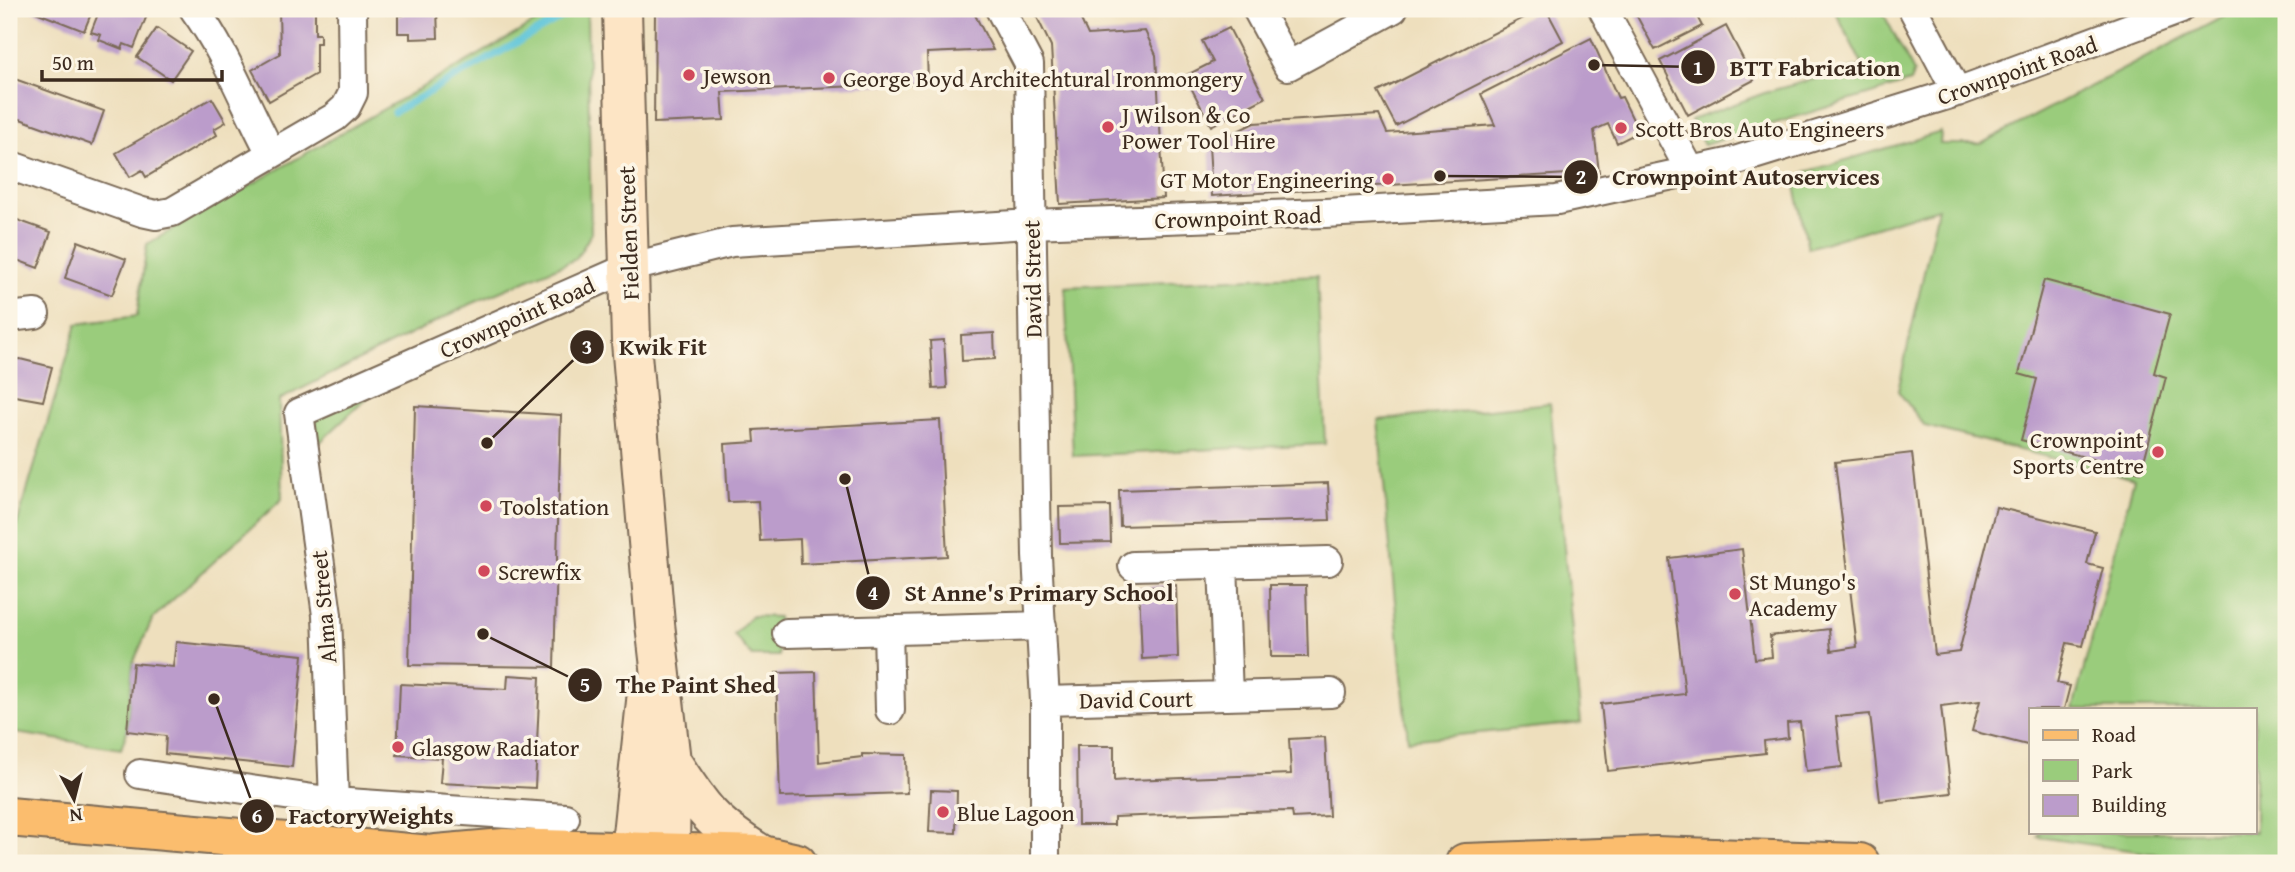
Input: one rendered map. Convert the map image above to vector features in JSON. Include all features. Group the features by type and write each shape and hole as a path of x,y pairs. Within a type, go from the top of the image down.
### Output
{"main road":[{"name":"Fielden Street","path":"622,9 631,342 655,624 671,761 670,858"},
{"name":"Fielden Street","path":"630,857 655,624"},
{"name":"Fielden Street","path":"671,761 705,812 726,832 780,859"},
{"path":"9,817 447,859 503,848 630,857 780,859"},
{"path":"1465,863 1656,856 1860,863"}],"street":[{"path":"194,9 239,86 250,116 271,153"},
{"path":"9,165 156,215 172,212 335,117 346,107 353,93 352,9"},
{"name":"David Street","path":"1000,9 1029,64 1037,555 1042,626"},
{"path":"1257,9 1288,66 1393,9"},
{"path":"1603,9 1691,172"},
{"path":"1913,9 1957,92"},
{"name":"Crownpoint Road","path":"299,413 628,268 732,242 1031,225 1325,214 1557,200 1691,172 1957,92 2181,9"},
{"name":"Alma Street","path":"299,413 327,615 334,802"},
{"path":"1133,566 1328,561"},
{"path":"1223,564 1228,696"},
{"path":"787,634 1042,626 1045,863"},
{"path":"888,630 890,710"},
{"name":"David Court","path":"1045,701 1331,693"},
{"path":"140,775 334,802 565,818"}],"green space":[{"path":"559,9 587,9 591,234 576,259 471,304 279,400 282,499 153,618 133,663 127,731 121,749 9,732 9,551 77,324 137,316 147,244"},
{"path":"1834,9 1881,9 1914,72 1910,82 1704,145 1691,120 1770,91 1863,66"},
{"name":"Crownpoint Sports Centre","path":"2238,9 2286,9 2286,863 2219,863 2038,837 2039,834 2256,834 2256,708 2073,708 2134,479 1925,426 1898,391 1938,208 1808,248 1795,186 1805,172 1941,132 1940,144 1981,144"},
{"path":"1317,275 1325,444 1073,456 1065,287"},
{"path":"369,396 317,445 316,416"},
{"path":"1550,403 1581,723 1408,740 1378,420"},
{"path":"751,616 778,617 779,656 752,656 734,635"}],"building":[{"path":"28,9 93,9 84,31"},
{"path":"100,9 130,9 147,15 134,48 124,44 122,49 99,40 101,35 91,32"},
{"path":"279,9 315,9 315,34 320,34 320,43 316,43 316,74 269,101 252,70 280,54"},
{"path":"403,9 437,9 438,38 410,39 410,33 398,33 398,15 403,15"},
{"path":"655,9 972,9 993,50 927,53 928,83 722,92 724,120 654,123"},
{"name":"J Wilson & Co Power Tool Hire","path":"1033,9 1076,9 1088,35 1145,31 1156,55 1164,198 1060,204 1051,46"},
{"path":"1541,9 1546,9 1563,41 1396,126 1378,92"},
{"path":"1633,9 1693,9 1702,26 1655,50"},
{"path":"1726,26 1754,80 1688,115 1660,61"},
{"path":"157,28 191,51 171,80 137,57"},
{"path":"1229,28 1265,98 1211,126 1185,76 1213,62 1202,41"},
{"path":"1591,38 1618,98 1622,97 1639,132 1617,143 1608,124 1594,130 1599,172 1212,196 1209,145 1254,123 1379,115 1387,133 1495,125 1481,94"},
{"path":"12,78 104,111 92,145 9,115"},
{"path":"212,98 226,122 214,129 217,135 146,177 142,170 130,177 116,153"},
{"path":"9,217 51,232 38,268 14,259 16,254 9,252"},
{"path":"78,241 126,259 112,295 65,278"},
{"path":"2044,280 2170,314 2154,373 2166,377 2141,472 2021,440 2037,379 2019,374"},
{"path":"994,333 995,359 962,361 961,335"},
{"path":"944,340 947,388 933,389 930,341"},
{"path":"20,359 52,367 43,401 9,395 9,360"},
{"path":"415,406 561,415 554,667 409,665"},
{"path":"940,420 947,556 801,564 800,539 760,541 758,501 728,502 725,444 755,442 754,430"},
{"path":"1912,453 1935,655 1959,652 1996,507 2095,531 2087,564 2103,568 2083,646 2067,643 2057,683 2070,686 2064,708 2029,708 2029,745 1972,731 1980,701 1941,706 1951,793 1880,801 1870,714 1836,717 1842,767 1806,771 1800,722 1787,723 1788,738 1764,741 1765,753 1608,771 1601,704 1685,694 1669,558 1742,549 1755,659 1772,657 1770,636 1829,629 1831,651 1857,647 1835,462"},
{"path":"1328,483 1330,520 1120,526 1119,490"},
{"path":"1110,506 1111,542 1060,543 1059,507"},
{"path":"1176,585 1178,657 1142,659 1139,587"},
{"path":"1270,585 1306,585 1308,657 1271,657"},
{"path":"176,642 303,655 292,767 165,754 166,736 127,731 133,663 173,667"},
{"path":"816,672 819,762 862,757 862,754 906,755 907,793 780,797 776,673"},
{"path":"508,675 540,677 535,788 440,783 442,758 397,755 400,684 507,689"},
{"path":"1325,737 1329,816 1293,818 1292,811 1243,812 1114,817 1114,825 1078,825 1077,746 1114,746 1114,781 1291,774 1289,739"},
{"name":"Blue Lagoon","path":"931,790 957,791 956,833 929,832"}],"waterway":[{"path":"394,112 577,9"}],"place":[{"name":"BTT Fabrication","path":"1594,65"},
{"name":"Jewson","path":"689,75"},
{"name":"George Boyd Architechtural Ironmongery","path":"829,78"},
{"name":"J Wilson & Co Power Tool Hire","path":"1108,127"},
{"name":"Scott Bros Auto Engineers","path":"1621,128"},
{"name":"Crownpoint Autoservices","path":"1440,176"},
{"name":"GT Motor Engineering","path":"1388,179"},
{"name":"Kwik Fit","path":"487,443"},
{"name":"Crownpoint Sports Centre","path":"2158,452"},
{"name":"St Anne's Primary School","path":"845,479"},
{"name":"Toolstation","path":"486,506"},
{"name":"Screwfix","path":"484,571"},
{"name":"St Mungo's Academy","path":"1735,594"},
{"name":"The Paint Shed","path":"483,634"},
{"name":"FactoryWeights","path":"214,699"},
{"name":"Glasgow Radiator","path":"398,747"},
{"name":"Blue Lagoon","path":"943,812"}]}
